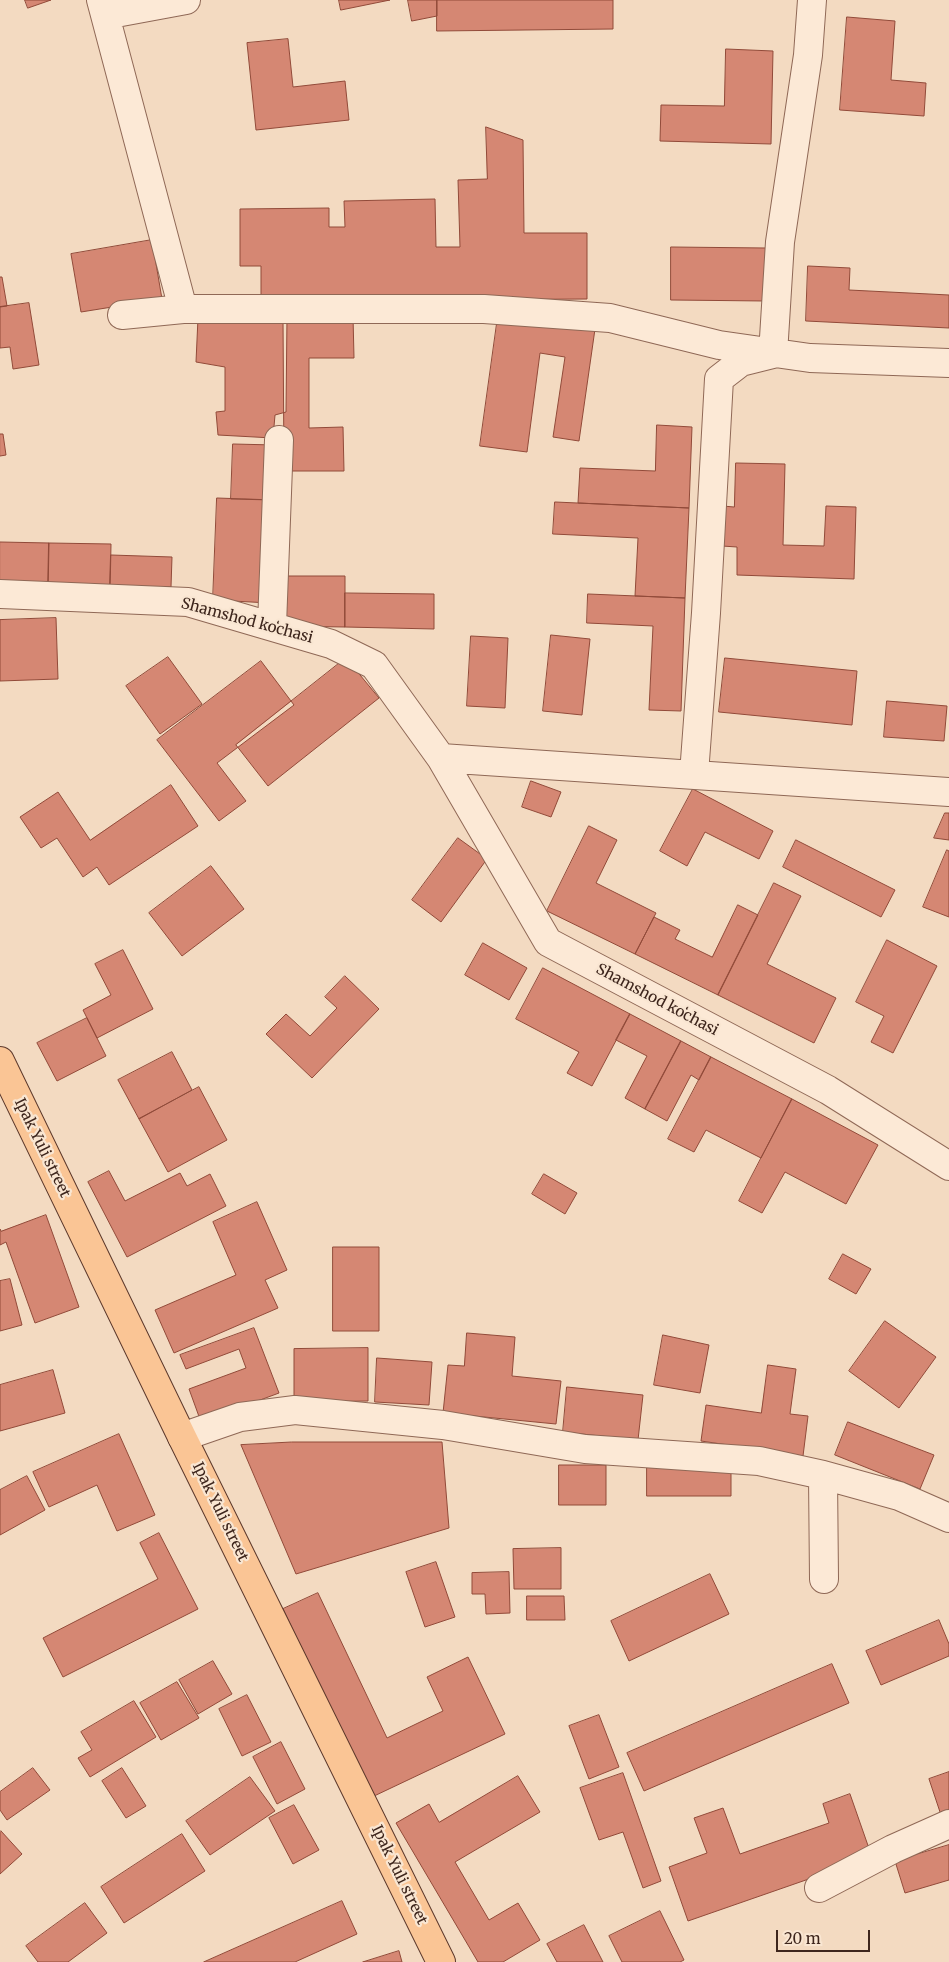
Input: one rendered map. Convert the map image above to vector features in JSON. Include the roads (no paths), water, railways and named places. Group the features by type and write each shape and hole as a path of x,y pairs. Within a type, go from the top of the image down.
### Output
{"main road":[{"name":"Ipak Yuli street","path":"0,1061 182,1437 441,1962"}],"street":[{"path":"183,310 103,7 186,0"},
{"path":"773,354 780,242 808,55 812,0"},
{"path":"122,315 183,310 484,310 610,318 719,345 773,354 810,358 949,363"},
{"path":"694,774 706,614 719,379 741,362 773,354"},
{"path":"272,625 279,440"},
{"name":"Shamshod koʻchasi","path":"0,594 188,602 272,625 331,644 374,665 441,758 548,942 828,1090 949,1166"},
{"path":"441,758 949,792"},
{"path":"182,1437 240,1417 295,1410 443,1425 585,1449 759,1461 823,1475 899,1496 949,1518"},
{"path":"823,1475 824,1579"},
{"path":"819,1888 893,1849 949,1824"}]}
